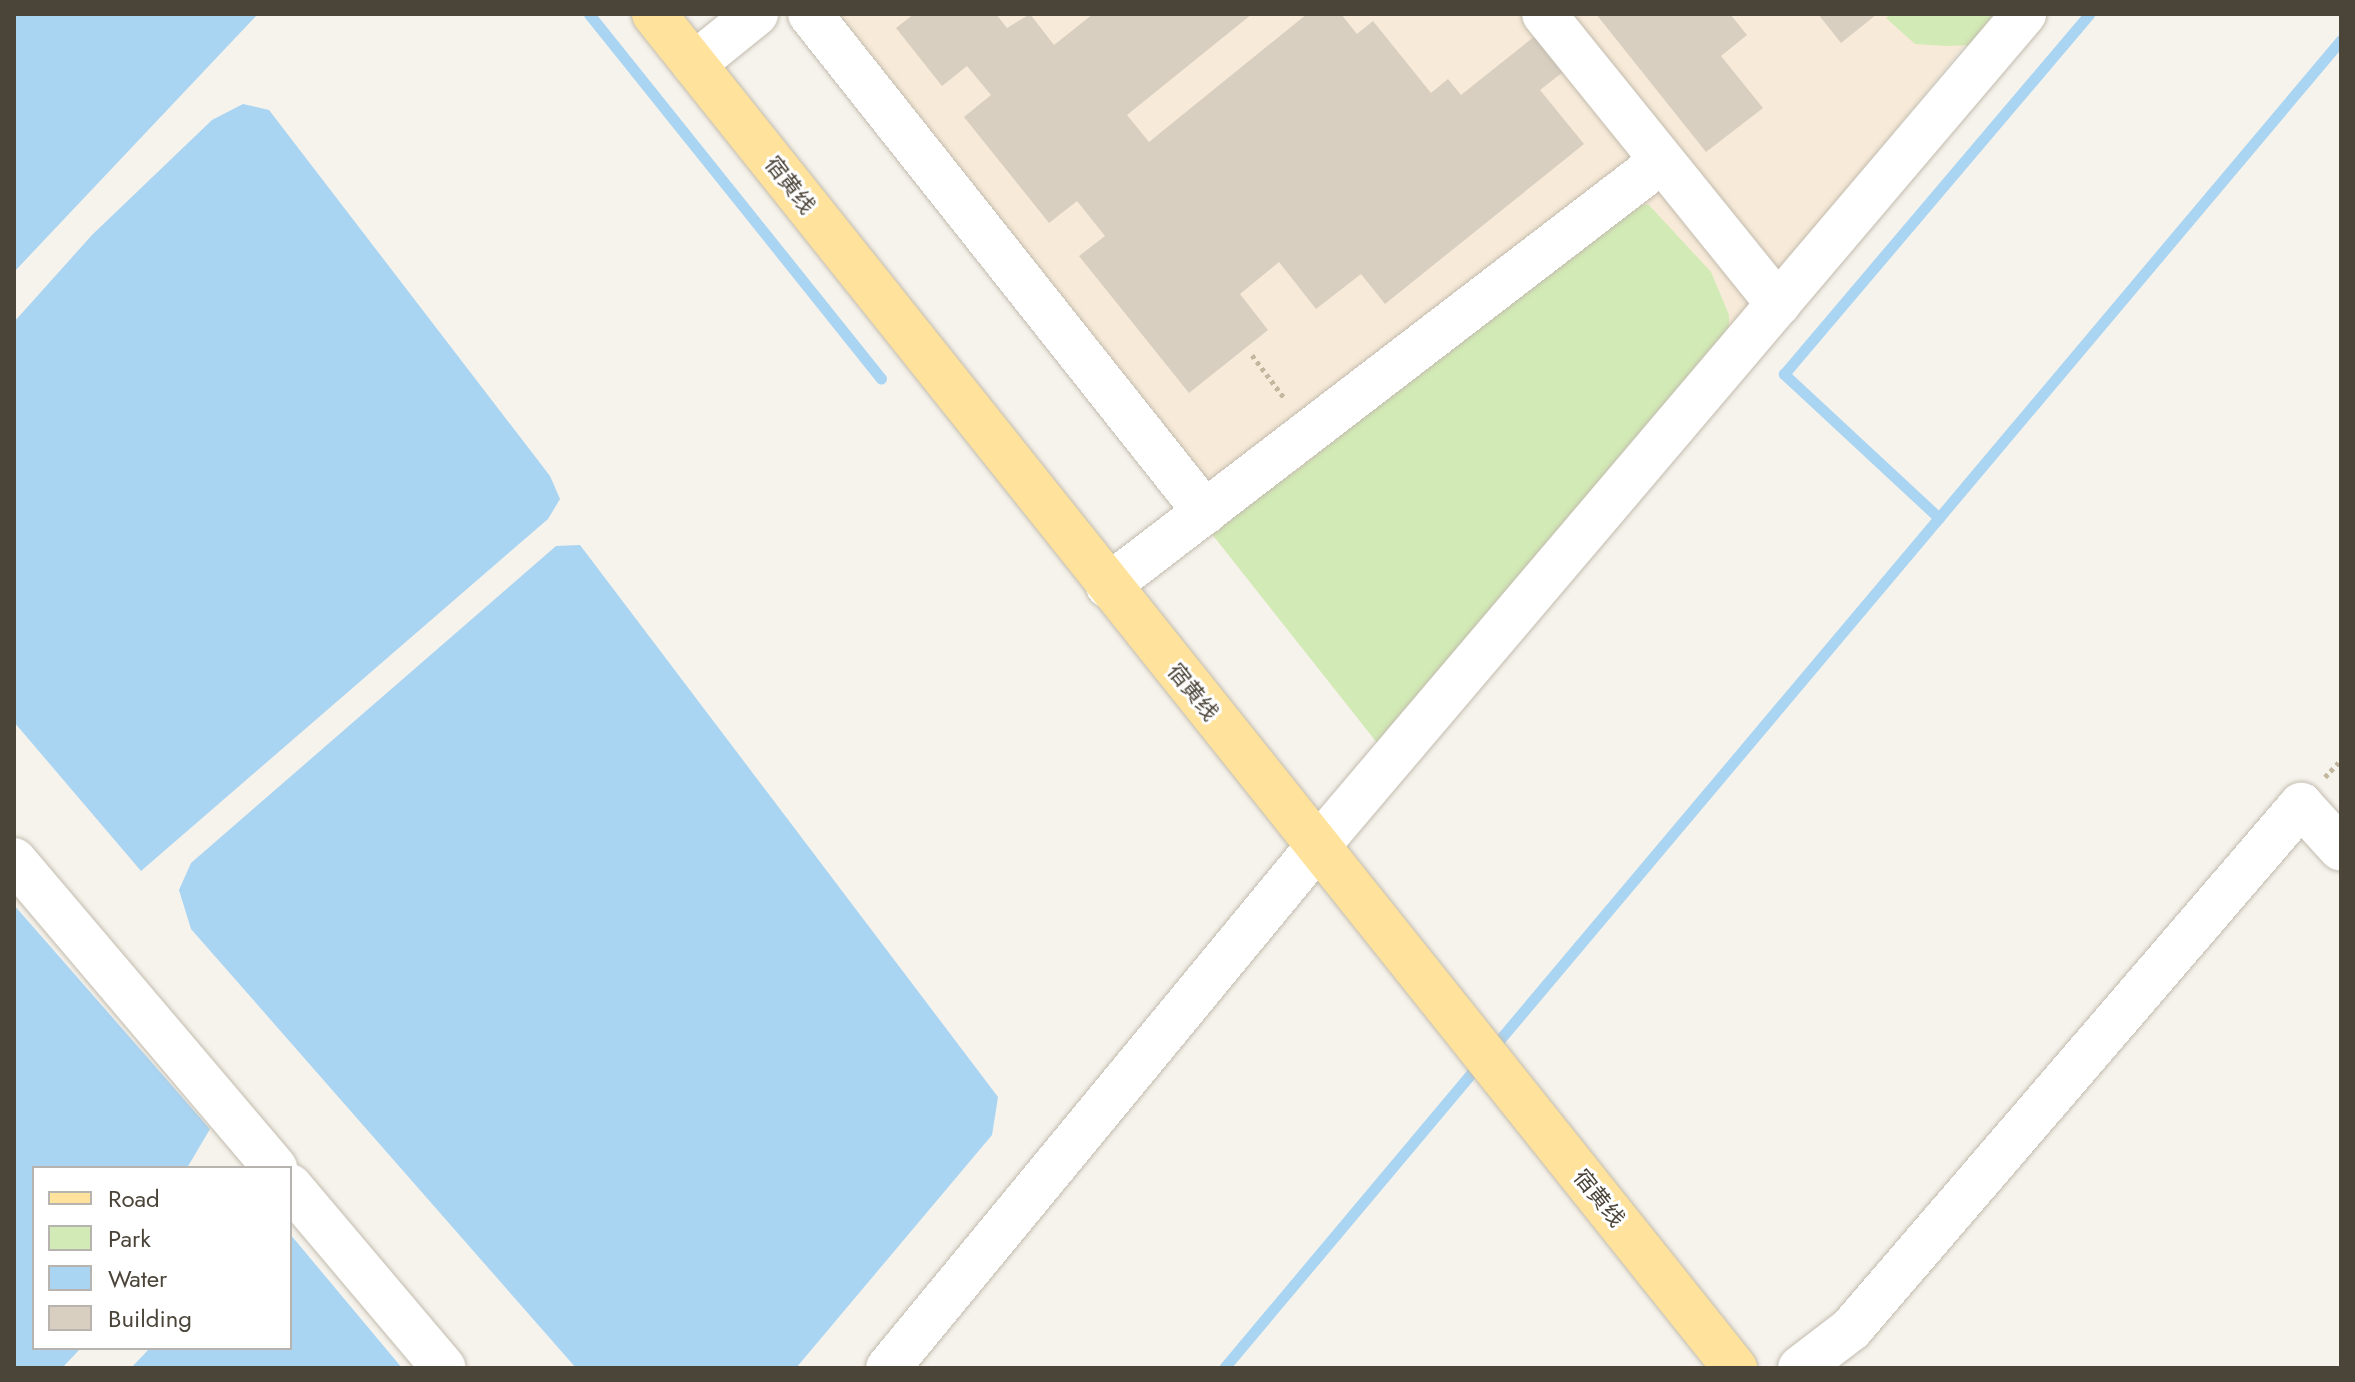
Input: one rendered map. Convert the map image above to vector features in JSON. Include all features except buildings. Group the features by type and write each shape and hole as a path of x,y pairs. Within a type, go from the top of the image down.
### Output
{"main road":[{"name":"宿黄线","path":"654,14 1419,977 1735,1368"}],"street":[{"path":"694,64 756,14"},
{"path":"810,14 1205,512"},
{"path":"1544,14 1778,304"},
{"path":"888,1368 1317,847 2024,14"},
{"path":"1108,586 1662,161"},
{"path":"1800,1368 1851,1329 2301,805 2341,849"},
{"path":"14,860 273,1166"},
{"path":"292,1188 444,1368"}],"path":[{"path":"1252,355 1310,431"}],"shaded area":[{"path":"800,14 1990,14 1729,333 1378,744"}],"green space":[{"path":"1891,14 1994,14 1970,45 1946,46 1915,44 1886,18"},
{"path":"1648,204 1711,272 1729,315 1729,333 1378,744 1208,529 1296,471 1622,212"}],"water":[{"path":"14,14 258,14 14,272"},
{"path":"243,104 269,110 550,476 560,499 548,519 141,871 14,722 14,322 92,235 212,120"},
{"path":"580,545 998,1097 992,1135 796,1368 576,1368 191,929 179,890 191,863 556,546"},
{"path":"14,905 210,1129 188,1166 32,1166 32,1350 79,1350 62,1368 14,1368"},
{"path":"292,1236 402,1368 131,1368 148,1350 292,1350"}],"waterway":[{"path":"589,14 881,379"},
{"path":"1939,518 1784,374 2089,14"},
{"path":"1491,1050 2341,40"},
{"path":"1224,1368 1480,1063"}]}
